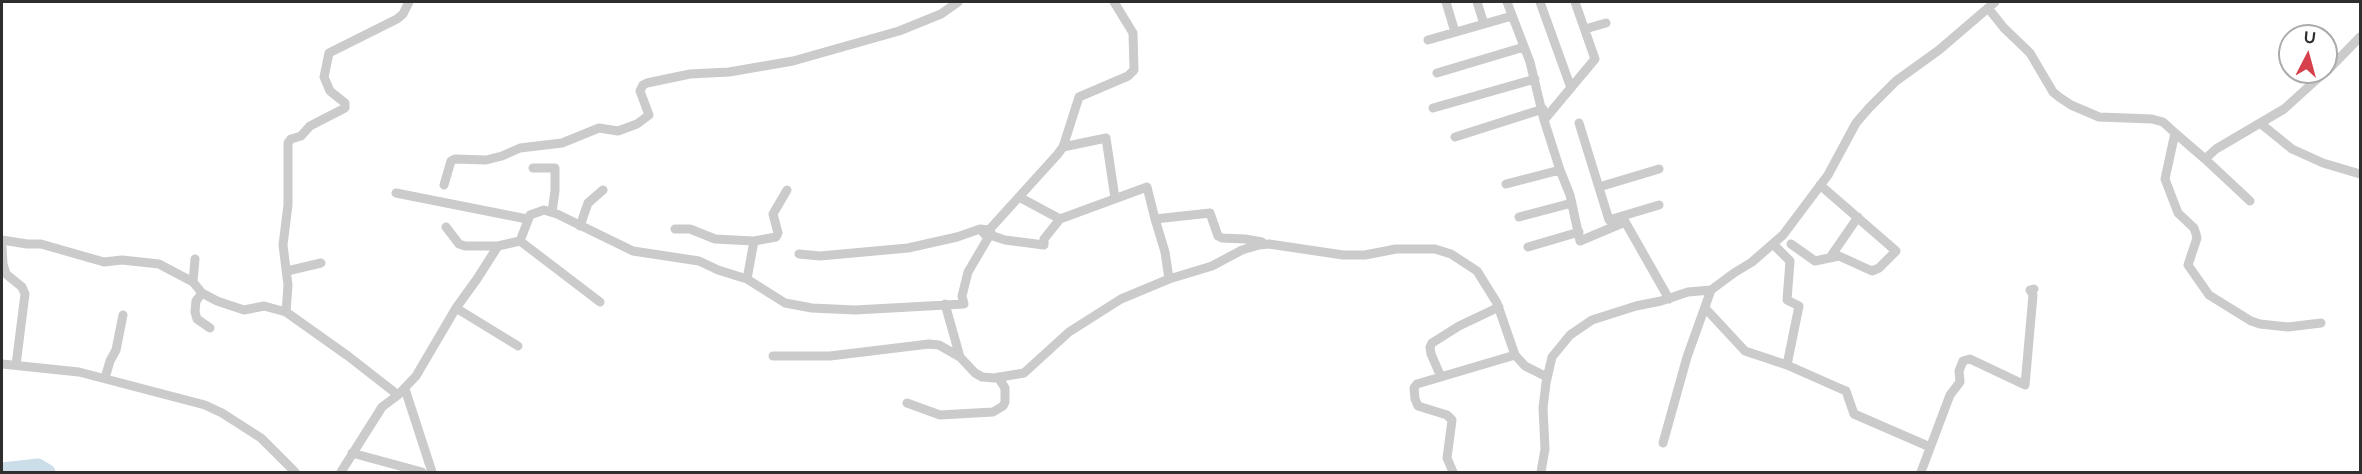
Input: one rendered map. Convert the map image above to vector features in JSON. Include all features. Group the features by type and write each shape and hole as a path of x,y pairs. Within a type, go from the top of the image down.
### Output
{"street":[{"path":"286,312 287,271 283,245 288,205 288,143 291,139 301,136 310,126 345,108 345,103 330,91 324,77 329,53 397,19 403,15 409,2"},
{"path":"444,185 451,161 454,159 486,160 520,148 562,143 599,128 618,131 637,124 649,116 640,91 643,85 690,74 729,72 803,58 899,31 941,14 958,2"},
{"path":"799,254 820,256 908,248 984,230 1019,196 1063,147 1079,97 1128,76 1134,70 1133,33 1114,2"},
{"path":"1446,2 1455,32"},
{"path":"1477,2 1484,24"},
{"path":"1507,2 1535,79 1544,120 1572,203 1580,241 1659,205"},
{"path":"1540,2 1571,88"},
{"path":"1544,120 1594,60 1575,2"},
{"path":"1541,472 1545,449 1543,408 1547,377 1552,357 1570,335 1592,320 1636,306 1670,299 1688,292 1712,290 1774,245 1820,185 1856,123 1869,108 1896,81 1939,50 1992,5 2004,28 2030,53 2053,92 2059,97 2099,117 2152,119 2163,122 2250,201"},
{"path":"1428,40 1512,16"},
{"path":"1585,29 1606,23"},
{"path":"2338,60 2361,37"},
{"path":"1437,73 1524,47"},
{"path":"1433,108 1535,79"},
{"path":"2205,159 2216,149 2284,110 2313,84"},
{"path":"1455,137 1543,109"},
{"path":"1580,123 1609,220 1624,219"},
{"path":"2260,123 2292,149 2323,163 2361,174"},
{"path":"2175,133 2165,179 2178,213 2194,228 2197,238 2188,261 2200,284 2209,295 2251,321 2260,324 2288,327 2322,323"},
{"path":"1063,147 1106,138 1115,198"},
{"path":"533,168 555,168 552,212"},
{"path":"1599,187 1659,169"},
{"path":"1506,184 1560,170"},
{"path":"1820,185 1896,251 1874,271 1848,259 1831,256"},
{"path":"984,230 1005,240 1044,245 1044,239 1060,219 1147,188 1165,252 1169,279"},
{"path":"580,226 588,203 603,190"},
{"path":"675,229 690,229 715,239 754,241 777,237 773,214 787,190"},
{"path":"396,193 527,219"},
{"path":"1019,196 1060,219"},
{"path":"1519,217 1572,203"},
{"path":"520,241 527,219 539,210 552,212 633,251 699,261 747,279 785,303 812,308 855,310 964,304 962,296 968,273 988,238 984,230"},
{"path":"1155,219 1210,213 1215,230 1222,238 1245,239 1343,255 1365,255 1396,249 1435,249 1451,254 1478,271 1490,289 1499,307 1515,355 1525,366 1547,377"},
{"path":"1791,244 1815,261 1826,260 1858,217"},
{"path":"1624,219 1670,299"},
{"path":"446,226 459,244 465,246 498,246 520,241"},
{"path":"1528,247 1579,232"},
{"path":"2,240 41,244 104,262 122,260 159,264 193,282 201,295 224,304 244,310 264,306 286,312 401,392 432,472"},
{"path":"520,241 600,303"},
{"path":"747,279 754,241"},
{"path":"773,356 851,354 930,344 939,345 960,357 982,377 1024,373 1069,332 1121,299 1169,279 1212,266 1242,250 1269,244"},
{"path":"1774,245 1790,261 1787,300 1799,306 1787,365"},
{"path":"341,472 382,407 416,376 456,308 498,246"},
{"path":"2,247 6,274 20,285 25,294 16,365"},
{"path":"193,282 195,259"},
{"path":"287,271 321,263"},
{"path":"1921,472 1950,395 1960,382 1959,371 1963,361 1970,359 2025,385 2034,295 2030,290 2034,289"},
{"path":"1662,443 1687,357 1712,290"},
{"path":"201,295 194,306 197,319 210,328"},
{"path":"945,304 960,357"},
{"path":"1441,377 1431,354 1432,343 1459,326 1499,307"},
{"path":"456,308 518,346"},
{"path":"1705,308 1745,351 1787,365 1846,392 1854,414 1930,447"},
{"path":"105,378 116,350 123,315"},
{"path":"1453,472 1447,458 1452,420 1448,415 1418,406 1414,388 1417,384 1515,355"},
{"path":"2,364 79,372 205,405 261,438 295,472"},
{"path":"907,403 940,415 993,412 1005,402 1005,388 998,377"},
{"path":"352,453 421,472"}],"waterway":[{"path":"2,470 38,466 48,472"}]}
